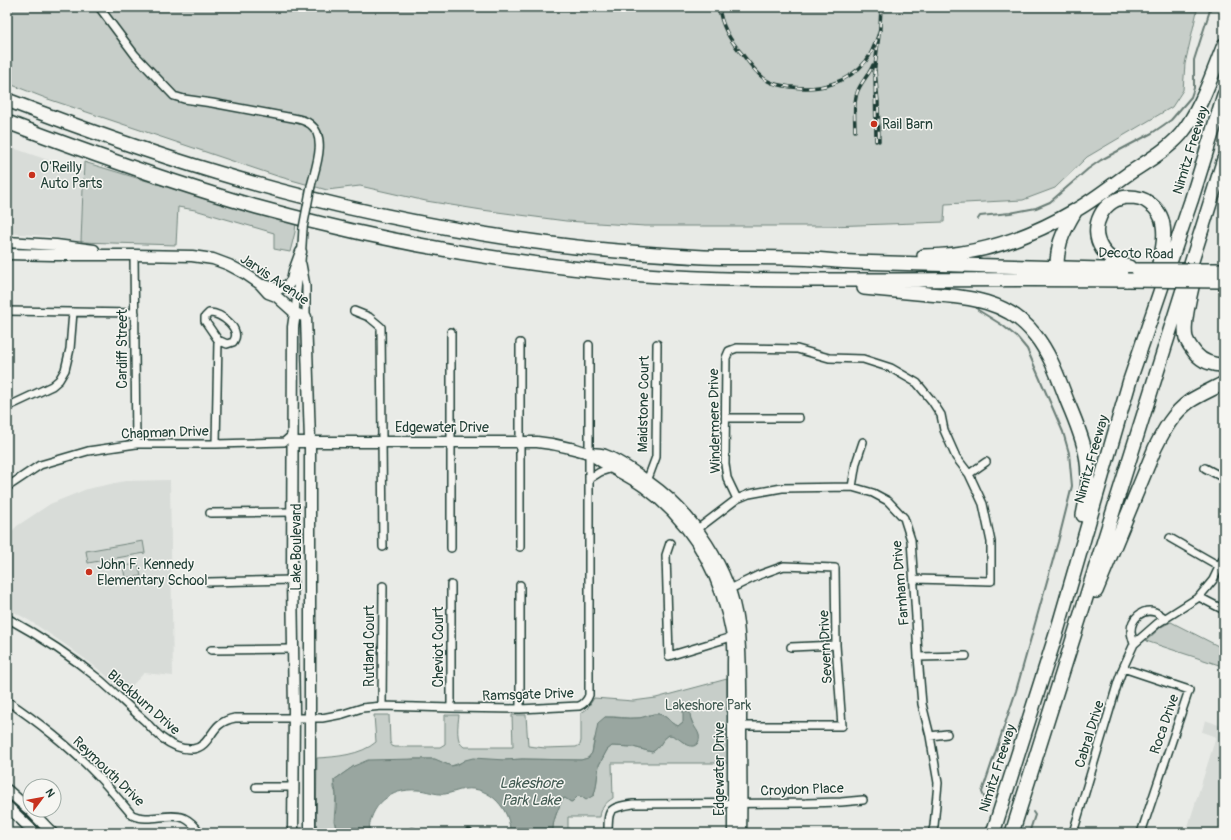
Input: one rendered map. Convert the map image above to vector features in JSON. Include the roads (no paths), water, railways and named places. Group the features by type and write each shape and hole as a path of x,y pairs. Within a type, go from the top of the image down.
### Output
{"highway":[{"path":"792,258 820,255 929,256 961,253 1017,239 1046,226 1076,210 1159,154 1181,134 1195,113 1224,45"},
{"path":"7,94 79,127"},
{"name":"Nimitz Freeway","path":"993,833 1058,628 1130,380 1192,201 1224,95"},
{"path":"7,100 79,127 164,156 263,186 374,214 434,226 539,242 608,250 705,257 792,258 1052,273"},
{"path":"7,122 129,167 255,207 424,246 481,256 590,270 690,278 776,280 1052,273"},
{"path":"1012,833 1224,159"},
{"path":"1130,380 1164,236 1162,219 1154,206 1140,198 1125,197 1114,201 1106,207 1100,216 1097,225 1097,237 1101,248 1108,256 1126,267 1138,270"},
{"path":"1209,207 1185,327 1186,338 1191,349 1198,357 1207,362 1217,365 1224,365"},
{"path":"1052,273 1060,240 1076,210"},
{"name":"Decoto Road","path":"1052,273 1138,270 1224,270"},
{"name":"Decoto Road","path":"1052,273 1127,280 1224,281"},
{"path":"776,280 975,299 996,305 1010,312 1035,334 1053,364 1080,432 1086,451 1088,472 1088,492 1084,514 1074,548 1058,628"},
{"path":"1062,675 1071,666 1094,598 1163,431 1180,410 1190,401 1224,383"}],"street":[{"name":"Lake Boulevard","path":"99,7 135,55 174,96 303,120 312,125 317,132 320,142 303,228 294,324 291,442 293,512 293,833"},
{"name":"Jarvis Avenue","path":"7,242 56,245 134,254"},
{"name":"Jarvis Avenue","path":"7,254 76,256 134,254 192,256 213,259 244,273 260,284 268,293 276,296 295,313 306,317"},
{"name":"Cardiff Street","path":"134,254 136,444"},
{"name":"Lake Boulevard","path":"301,257 306,286 307,374 309,387 310,441 310,833"},
{"path":"260,284 278,289 288,285 292,280 301,257"},
{"path":"268,293 272,300 287,314 294,324"},
{"path":"7,311 134,313"},
{"path":"354,311 369,317 381,327 383,548"},
{"path":"7,407 52,386 65,370 70,349 73,312"},
{"path":"216,444 218,340 205,321 205,317 209,313 214,312 221,315 236,332 236,338 233,342 227,344 218,340"},
{"path":"451,332 451,548"},
{"path":"520,343 520,548"},
{"name":"Maidstone Court","path":"646,484 656,457 657,344"},
{"name":"Ramsgate Drive","path":"293,718 322,718 343,714 362,708 382,706 520,709 579,706 585,703 589,696 588,345"},
{"name":"Windermere Drive","path":"737,499 726,478 725,464 727,354 733,349 737,348 797,349 829,358 863,359 891,368 917,383 941,415 944,430 956,457 969,474 983,504 991,542 991,581 914,579"},
{"path":"726,418 799,418"},
{"name":"Edgewater Drive","path":"291,442 451,441 537,442 555,444 589,453 604,454 637,472 646,484"},
{"name":"Chapman Drive","path":"7,487 40,465 88,451 136,444 291,442"},
{"path":"852,487 856,463 863,442"},
{"name":"Edgewater Drive","path":"589,453 600,462 629,477 658,488 674,502 715,558 730,589 738,623 736,636"},
{"path":"969,474 986,462"},
{"path":"589,480 600,472 612,468"},
{"path":"1205,468 1224,478"},
{"name":"Farnham Drive","path":"694,531 737,499 749,494 782,488 852,487 873,493 888,501 904,518 911,540 922,704 930,736 938,783 932,833"},
{"path":"210,513 293,512"},
{"name":"Edgewater Drive","path":"694,531 714,575 736,636 741,670 737,726 738,804 741,833"},
{"path":"1170,538 1220,566"},
{"path":"670,543 666,555 669,656 736,636"},
{"name":"Cabral Drive","path":"1073,833 1123,668 1134,644 1158,623 1199,597 1212,580 1224,557"},
{"name":"Severn Drive","path":"730,589 784,566 835,568 836,644 842,726 737,726"},
{"path":"210,582 292,580"},
{"name":"Cheviot Court","path":"451,585 451,708"},
{"path":"520,585 520,709"},
{"name":"Rutland Court","path":"382,706 383,586"},
{"path":"1199,597 1224,610"},
{"path":"1134,644 1131,632 1132,622 1137,616 1145,611 1155,612 1166,618"},
{"name":"Blackburn Drive","path":"7,618 34,632 72,658 100,681 162,738 175,746 194,749 201,746 207,741 219,725 227,720 235,718 293,718"},
{"path":"791,647 836,644"},
{"path":"211,650 292,649"},
{"path":"918,657 966,656"},
{"name":"Roca Drive","path":"1123,668 1189,690 1141,833"},
{"name":"Reymouth Drive","path":"7,701 22,711 64,745 95,773 132,815 139,818 185,818 194,825 200,833"},
{"path":"930,736 947,734"},
{"path":"256,787 293,787"},
{"path":"7,790 32,812 52,833"},
{"name":"Croydon Place","path":"608,833 608,814 611,810 621,806 633,804 738,804 841,802 863,800"},
{"name":"Edgewater Drive","path":"733,833 738,804"},
{"path":"7,806 35,833"}],"water":[{"name":"Lakeshore Park Lake","path":"683,711 690,712 690,716 699,736 697,744 694,746 687,745 669,735 652,752 633,747 612,746 607,750 599,765 594,795 586,800 578,796 571,802 565,798 562,799 554,820 553,833 510,833 507,816 497,801 483,791 465,789 445,794 407,790 390,795 383,800 373,814 369,833 337,833 335,822 336,793 334,780 354,766 368,760 435,759 451,766 473,758 505,760 581,760 588,758 592,753 598,723 605,717 640,718 653,714 659,714 678,726 683,722"}],"waterway":[{"path":"978,219 980,216 1010,213 1036,208 1050,202 1088,169 1101,160 1152,133 1171,120 1191,97 1194,88 1194,60 1211,7"},
{"path":"976,307 978,310 1002,325 1017,337 1027,349 1063,432 1069,453 1072,486 1058,542 1016,691 982,792 986,798"},
{"path":"1029,833 1035,815 1033,812"}],"railway":[{"path":"719,7 727,33 734,45 754,70 768,81 786,86 812,88 832,84 851,75 859,69 868,58 880,30"},
{"path":"874,74 881,7"},
{"path":"855,131 855,107 857,93 873,65"},
{"path":"876,141 875,70 879,141"}],"place":[{"name":"Rail Barn","path":"874,124"},
{"name":"O'Reilly Auto Parts","path":"32,175"},
{"name":"John F. Kennedy Elementary School","path":"89,572"}],"park label":[{"name":"Lakeshore Park","path":"708,705"}]}
